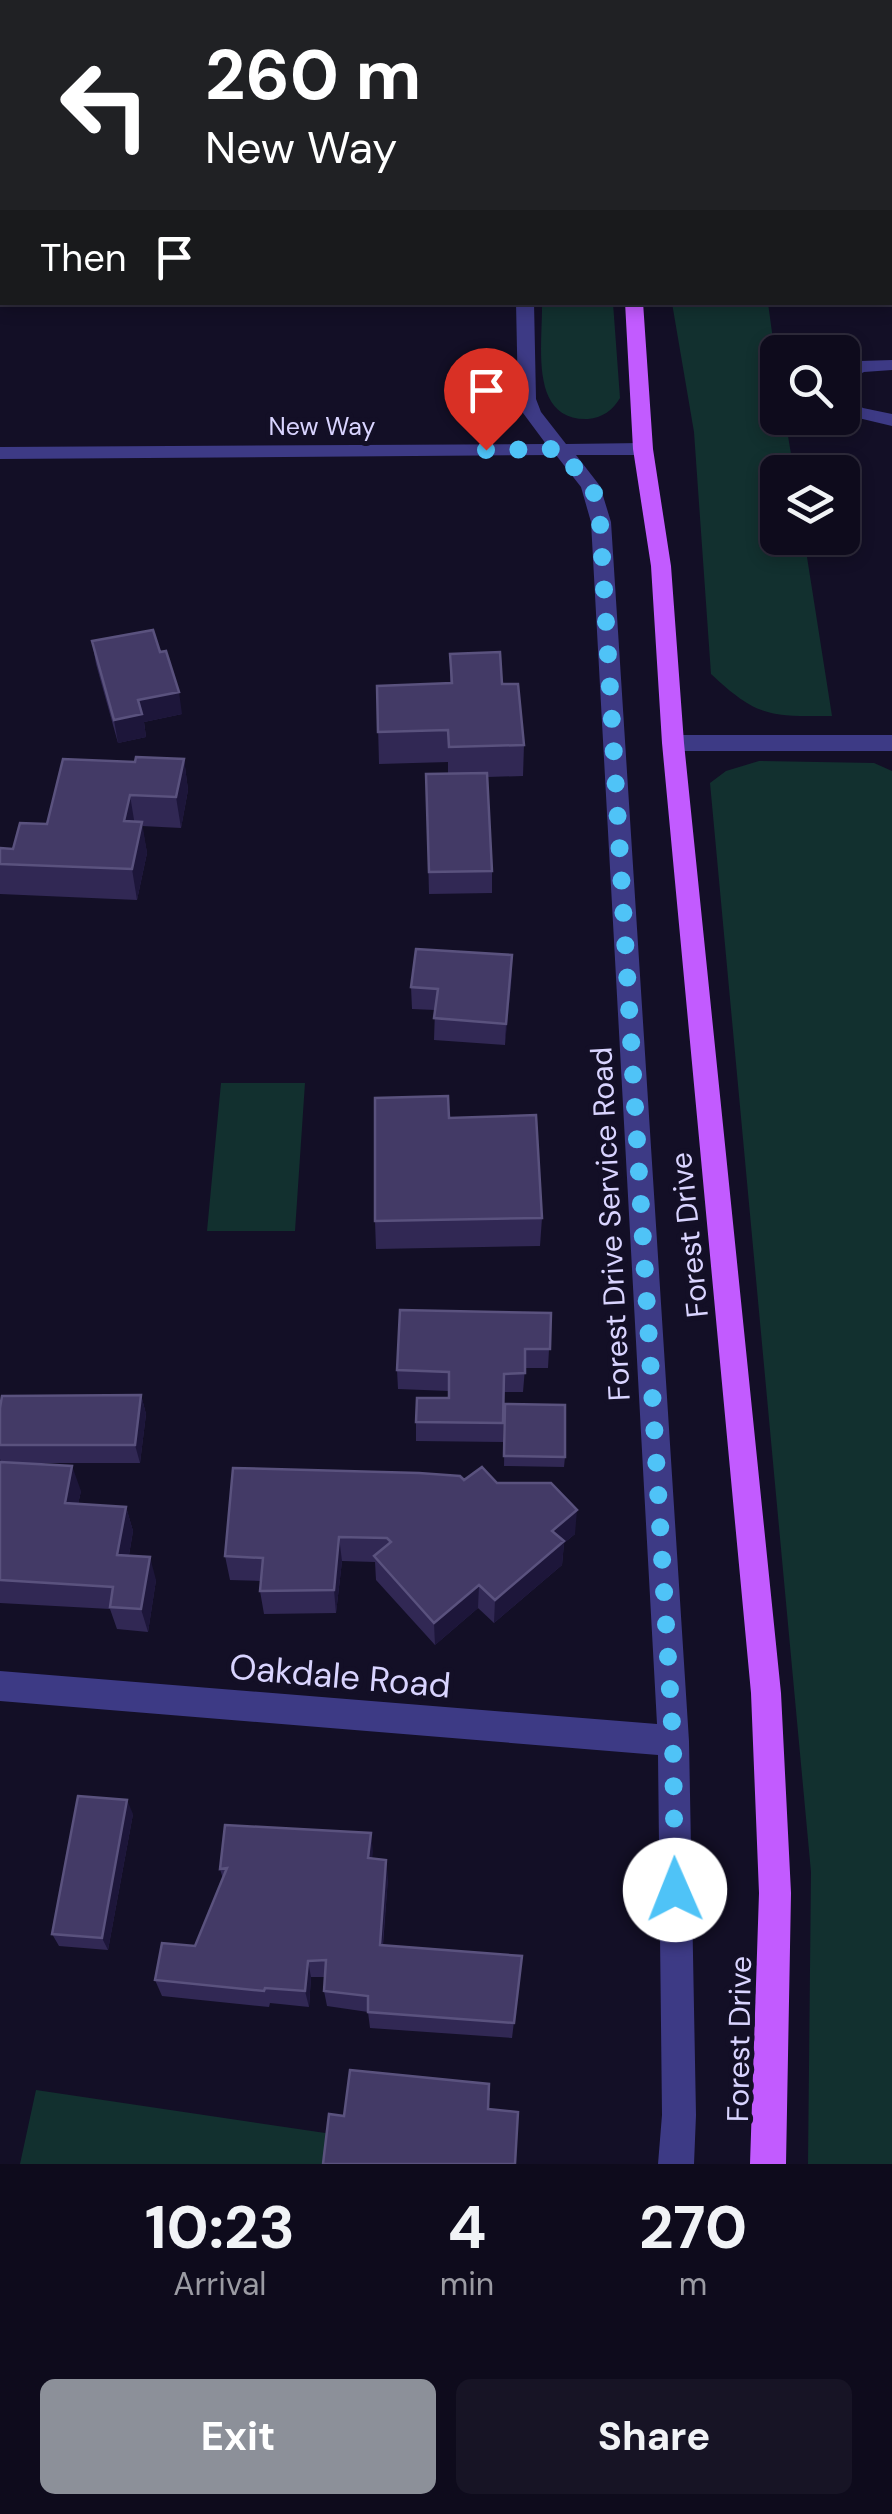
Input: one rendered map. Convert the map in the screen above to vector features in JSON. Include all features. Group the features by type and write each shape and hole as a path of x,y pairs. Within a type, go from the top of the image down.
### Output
{"main road":[{"name":"Forest Drive","path":"634,305 644,449 661,566 673,744 766,1693 775,1893 768,2164"}],"street":[{"name":"Forest Drive Service Road","path":"525,305 527,399 594,493 600,522 673,1741 679,2114 676,2164"},
{"path":"860,367 892,366"},
{"path":"860,413 892,420"},
{"name":"New Way","path":"0,453 644,449"},
{"path":"673,744 892,743"},
{"name":"Oakdale Road","path":"0,1686 673,1741"}],"green space":[{"path":"542,305 613,305 620,398 610,410 588,419 569,416 556,407 547,394 541,358"},
{"path":"672,305 768,305 772,335 760,335 760,435 788,435 791,455 760,455 760,555 807,555 832,716 794,716 754,707 711,674 694,432"},
{"path":"759,761 874,763 892,771 892,2164 808,2164 811,1872 710,783 726,771"},
{"path":"221,1083 305,1083 295,1231 207,1231"},
{"path":"36,2090 332,2134 328,2164 20,2164"}],"building":[{"path":"153,630 160,652 166,651 179,692 138,700 142,714 114,720 92,641"},
{"path":"500,652 502,684 518,684 524,745 449,747 448,730 378,732 377,686 452,683 450,654"},
{"path":"136,757 184,759 176,797 130,795 124,821 142,822 132,869 0,864 0,848 13,849 20,823 47,824 63,759 135,762"},
{"path":"487,773 492,871 429,872 426,774"},
{"path":"416,949 512,955 506,1024 434,1018 438,989 411,987"},
{"path":"448,1096 449,1118 536,1115 542,1218 375,1221 375,1098"},
{"path":"400,1310 551,1313 550,1349 525,1349 525,1373 504,1374 503,1423 416,1422 417,1398 449,1398 449,1372 397,1370"},
{"path":"141,1395 135,1445 0,1445 2,1396"},
{"path":"505,1404 565,1405 565,1457 504,1456"},
{"path":"0,1462 72,1466 65,1503 126,1507 117,1555 150,1557 141,1609 110,1607 113,1587 0,1580"},
{"path":"482,1467 497,1483 551,1483 577,1510 552,1531 564,1541 495,1600 479,1585 434,1623 374,1556 391,1542 387,1538 339,1537 334,1590 260,1591 263,1558 225,1556 233,1468 419,1473 460,1476 464,1480"},
{"path":"78,1796 127,1800 102,1938 52,1934"},
{"path":"225,1825 371,1833 368,1858 386,1860 380,1945 522,1956 514,2023 368,2012 368,1996 324,1991 326,1960 308,1961 305,1991 155,1980 162,1943 195,1946 227,1868 220,1869"},
{"path":"350,2070 489,2084 488,2109 518,2112 515,2164 323,2164 329,2114 344,2116"}],"route":[{"path":"486,450 560,449 594,493 600,522 673,1741 675,1890"}]}
